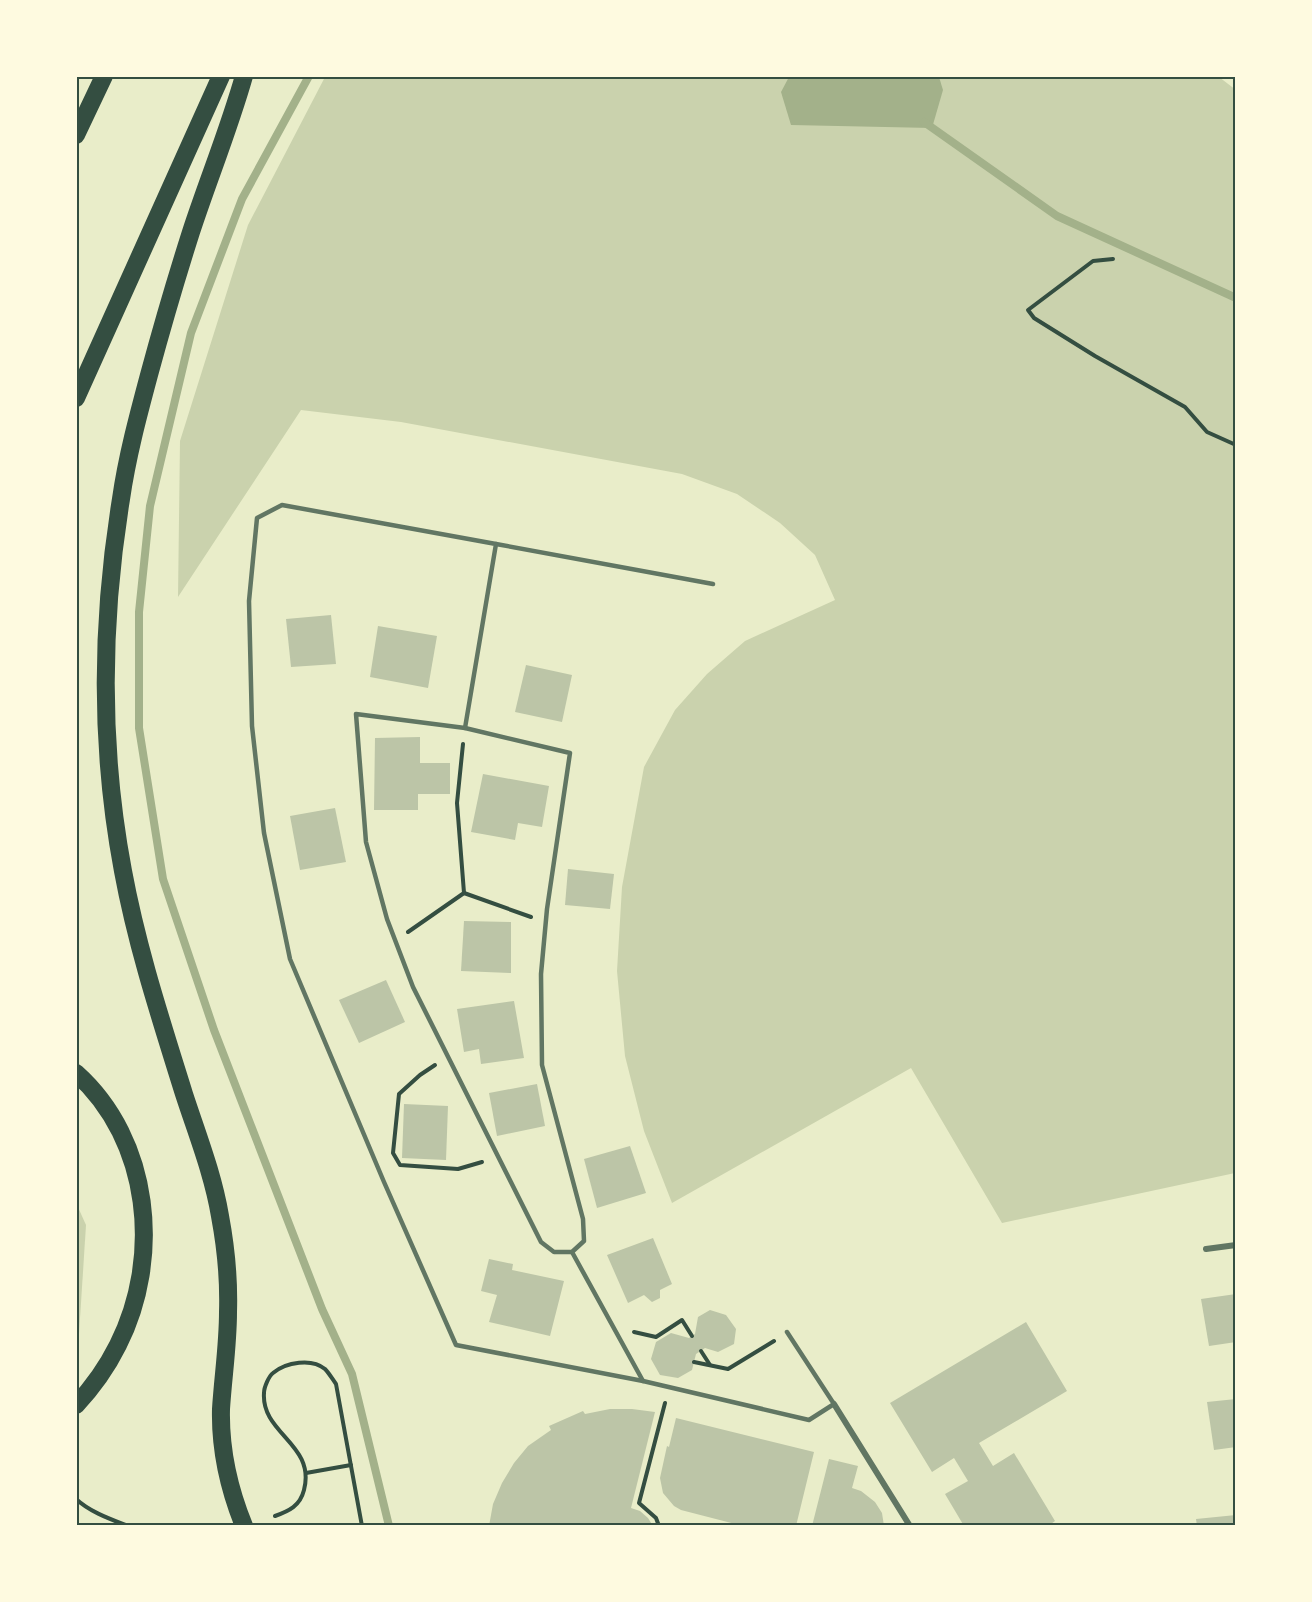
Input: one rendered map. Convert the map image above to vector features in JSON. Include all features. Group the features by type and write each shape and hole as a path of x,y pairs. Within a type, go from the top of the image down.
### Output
{"highway":[{"path":"76,135 104,76"},
{"path":"76,398 221,76"},
{"path":"244,76 191,231 134,433 121,497 112,561 107,625 106,690 108,750 114,809 122,868 134,926 149,984 211,1177 220,1212 228,1281 228,1315 221,1412 222,1444 230,1486 244,1526"},
{"path":"76,1073 98,1096 127,1144 142,1199 144,1229 143,1259 130,1316 119,1344 104,1370 76,1405"}],"street":[{"path":"1206,1249 1236,1245"},
{"path":"834,1404 910,1526"}],"lane":[{"path":"713,584 282,505 257,518 249,601 252,726 264,833 290,959 456,1346 643,1381 809,1420 834,1404 787,1332"},
{"path":"465,728 496,544"},
{"path":"356,714 465,728 570,753 546,922 541,975 542,1065 583,1219 584,1240 572,1252 554,1252 541,1242 413,987 387,920 366,842 356,714"},
{"path":"572,1252 643,1381"}],"path":[{"path":"1113,259 1093,261 1028,310 1034,318 1095,356 1185,407 1207,432 1236,445"},
{"path":"464,893 457,803 465,728"},
{"path":"464,893 546,922"},
{"path":"395,941 464,893"},
{"path":"448,1057 420,1074 399,1094 393,1153 400,1165 458,1169 478,1164 497,1153"},
{"path":"656,1337 682,1320 692,1336"},
{"path":"694,1362 728,1369 787,1332"},
{"path":"701,1351 710,1365"},
{"path":"275,1516 291,1510 302,1499 306,1473 304,1462 298,1452 275,1426 265,1408 264,1391 272,1373 290,1364 307,1362 325,1369 336,1384 362,1526"},
{"path":"659,1526 656,1518 639,1503 663,1416"},
{"path":"306,1473 351,1465"},
{"path":"76,1499 107,1518 128,1526"}],"shaded area":[{"path":"325,77 1219,77 1236,90 1235,1173 1002,1223 911,1068 672,1203 644,1131 625,1056 617,971 622,887 644,767 675,710 707,674 745,641 835,600 815,555 780,523 737,494 682,474 401,422 301,410 178,597 180,441 248,225"},
{"path":"789,77 939,77 943,90 932,128 791,125 781,92"},
{"path":"77,1205 86,1225 79,1334 77,1335"}],"building":[{"path":"331,615 336,664 291,667 286,619"},
{"path":"378,626 437,636 428,688 370,677"},
{"path":"526,665 572,675 562,722 515,712"},
{"path":"420,737 420,763 450,763 450,794 418,794 418,810 374,810 375,738"},
{"path":"483,774 549,786 542,827 518,823 515,840 471,832"},
{"path":"335,808 346,862 300,870 290,816"},
{"path":"568,869 614,874 610,909 565,905"},
{"path":"464,921 511,922 511,973 461,971"},
{"path":"386,980 405,1022 359,1043 339,1000"},
{"path":"514,1001 524,1058 481,1064 479,1049 464,1052 457,1009"},
{"path":"537,1084 545,1126 497,1136 489,1093"},
{"path":"404,1104 448,1106 446,1160 402,1158"},
{"path":"630,1146 646,1193 597,1208 584,1159"},
{"path":"653,1238 672,1284 660,1290 660,1298 652,1302 644,1295 628,1303 607,1255"},
{"path":"489,1259 513,1264 512,1270 564,1281 550,1336 489,1322 497,1295 481,1291"},
{"path":"1236,1294 1236,1342 1209,1346 1201,1299"},
{"path":"710,1310 726,1315 736,1329 734,1344 718,1352 705,1348 696,1354 692,1370 678,1378 660,1375 651,1359 656,1342 671,1333 689,1338 695,1334 698,1317"},
{"path":"1026,1322 1067,1391 979,1443 993,1466 1014,1453 1055,1521 1048,1526 964,1526 945,1494 968,1481 954,1458 932,1472 890,1403"},
{"path":"1236,1399 1236,1447 1214,1450 1207,1402"},
{"path":"610,1409 655,1412 631,1508 640,1511 653,1526 489,1526 493,1504 502,1483 528,1446 551,1430 549,1426 583,1411 585,1414"},
{"path":"676,1418 814,1452 796,1526 743,1526 681,1510 674,1506 663,1493 660,1478"},
{"path":"829,1459 858,1466 852,1488 861,1491 875,1502 882,1513 884,1526 812,1526"},
{"path":"1236,1515 1236,1526 1197,1526 1196,1519"}],"waterway":[{"path":"309,76 242,199 191,333 150,506 139,612 139,728 163,879 214,1030 322,1309 352,1374 389,1526"},
{"path":"924,122 1057,216 1236,298"}]}
